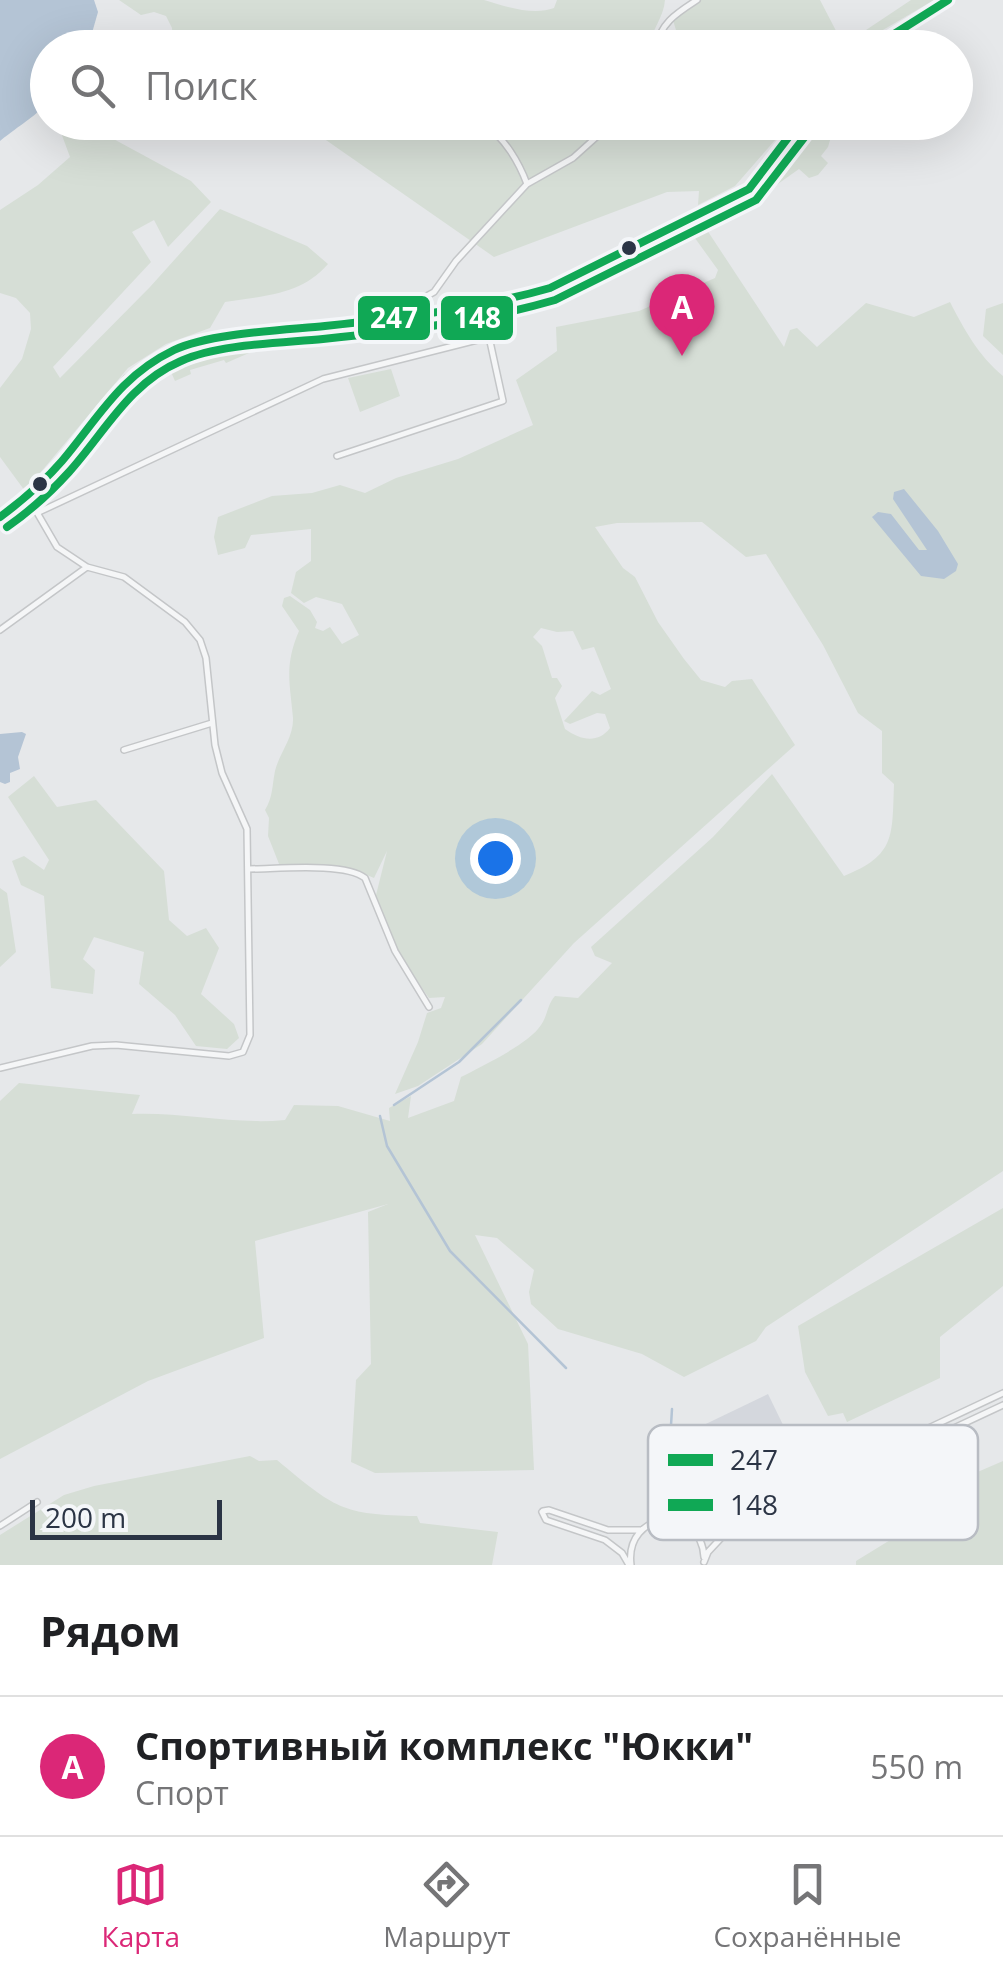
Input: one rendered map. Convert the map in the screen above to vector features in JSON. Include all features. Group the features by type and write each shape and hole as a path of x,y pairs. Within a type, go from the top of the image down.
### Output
{"main road":[{"path":"899,30 948,0"},
{"path":"0,517 28,497 62,462 127,379 172,350 242,334 384,320 550,288 749,189 786,140"}],"street":[{"path":"662,30 671,17 696,0"},
{"path":"499,140 510,151 527,184"},
{"path":"384,320 434,292 478,234 527,184 572,158 592,140"},
{"path":"337,456 503,400 483,303"},
{"path":"39,512 323,379 489,337"},
{"path":"0,1068 116,1044 229,1056 243,1052 250,1035 248,829 222,773 200,640 185,622 124,577 87,566 57,547 28,497"},
{"path":"0,630 87,566"},
{"path":"124,750 213,723"},
{"path":"249,868 359,873 395,952 429,1006"},
{"path":"935,1425 1003,1393"},
{"path":"960,1425 1003,1405"},
{"path":"0,1526 36,1502"},
{"path":"630,1565 615,1546 546,1520 542,1512 549,1510 608,1530 641,1530"},
{"path":"630,1565 631,1548 648,1525"},
{"path":"704,1563 719,1540"}],"shaded area":[{"path":"119,0 484,0 537,11 554,8 557,0 665,0 654,30 172,30 166,16 154,12 141,15"},
{"path":"700,0 820,0 836,30 676,30 673,20"},
{"path":"911,0 934,0 883,30 866,30"},
{"path":"64,140 115,140 191,181 211,202 168,247 154,220 132,232 151,262 53,367 60,378 220,209 307,246 328,264 294,288 225,302 210,328 166,344 128,368 25,491 0,457 0,388 22,359 31,329 30,313 16,298 0,293 0,210 38,185 70,157"},
{"path":"326,140 775,140 735,186 698,205 699,191 667,192 494,257"},
{"path":"798,140 830,140 821,156 828,163 818,175 809,178 799,169 768,191 762,185"},
{"path":"705,227 784,347 790,330 797,328 817,347 866,303 914,317 950,302 973,342 1003,376 1003,1171 766,1327 756,1341 684,1377 642,1354 558,1329 531,1304 529,1292 534,1270 497,1238 475,1235 528,1344 534,1470 375,1473 351,1462 356,1380 371,1364 368,1212 388,1204 255,1241 264,1338 148,1381 0,1459 0,1101 19,1083 140,1095 132,1114 247,1121 285,1120 294,1105 338,1106 390,1121 389,1108 411,1096 408,1118 454,1101 461,1077 526,1040 543,1021 555,996 578,998 612,963 595,956 591,947 713,837 772,774 844,876 873,860 888,842 894,784 882,773 882,731 858,713 823,645 766,554 746,557 702,522 595,527 623,568 635,577 658,622 701,680 725,687 732,681 752,679 795,745 574,943 482,1044 418,1086 395,1094 427,1013 441,1008 445,997 429,998 405,965 374,903 387,851 374,878 353,869 281,869 268,836 269,818 265,810 293,725 290,665 299,631 282,606 284,598 290,596 310,610 317,622 315,628 323,631 330,627 342,644 359,635 342,604 316,597 304,603 291,593 296,572 311,561 311,529 251,535 245,548 218,555 214,537 218,517 272,496 312,493 340,485 365,493 396,478 458,459 533,425 516,380 557,351 556,327 639,311 715,278 718,270 692,234","holes":["541,628 573,631 582,650 594,647 611,689 600,695 592,691 564,721 570,724 597,713 605,714 610,728 600,736 583,738 565,729 555,698 562,686 557,678 552,678 542,646 533,637"]},
{"path":"1003,303 1003,355 983,336 986,309"},
{"path":"269,338 265,346 226,363 224,360 190,370 191,374 175,381 171,372 130,393 154,369 172,360 213,347"},
{"path":"391,369 400,396 360,412 348,378"},
{"path":"34,776 57,807 96,800 164,871 169,920 187,936 206,928 219,948 201,994 234,1024 239,1038 227,1049 196,1046 175,1015 139,984 144,952 94,937 83,959 95,970 93,994 51,988 44,896 21,885 12,861 24,856 44,870 49,860 8,797"},
{"path":"0,888 7,893 16,952 0,967"},
{"path":"1003,1208 1003,1286 940,1337 940,1378 847,1422 843,1413 828,1416 805,1372 798,1326"},
{"path":"768,1394 783,1425 704,1425"},
{"path":"250,1456 259,1461 277,1460 340,1506 371,1514 417,1516 420,1523 498,1532 492,1565 0,1565 0,1535 64,1495"},
{"path":"1003,1461 1003,1565 856,1565 856,1561 890,1540 978,1540 978,1472"}],"water":[{"path":"0,0 94,0 98,12 93,30 30,30 30,119 0,141"},
{"path":"904,489 938,531 958,564 956,571 944,579 921,576 872,517 878,512 891,514 919,550 927,550 893,499 894,492"},
{"path":"0,734 26,734 18,757 20,769 10,773 10,782 5,784 0,782"}],"waterway":[{"path":"394,1105 459,1062 521,1000"},
{"path":"380,1116 387,1146 450,1251 566,1368"},
{"path":"671,1425 672,1409"}],"transit line":[{"name":"247","path":"900,30 948,0"},
{"name":"247","path":"0,517 55,469 125,385 174,350 227,336 438,312 550,288 749,189 786,140"},
{"name":"148","path":"7,527 62,480 132,395 181,361 231,348 440,325 555,300 756,200 802,140"}],"place":[{"name":"Спортивный комплекс \"Юкки\"","path":"682,356"}]}
